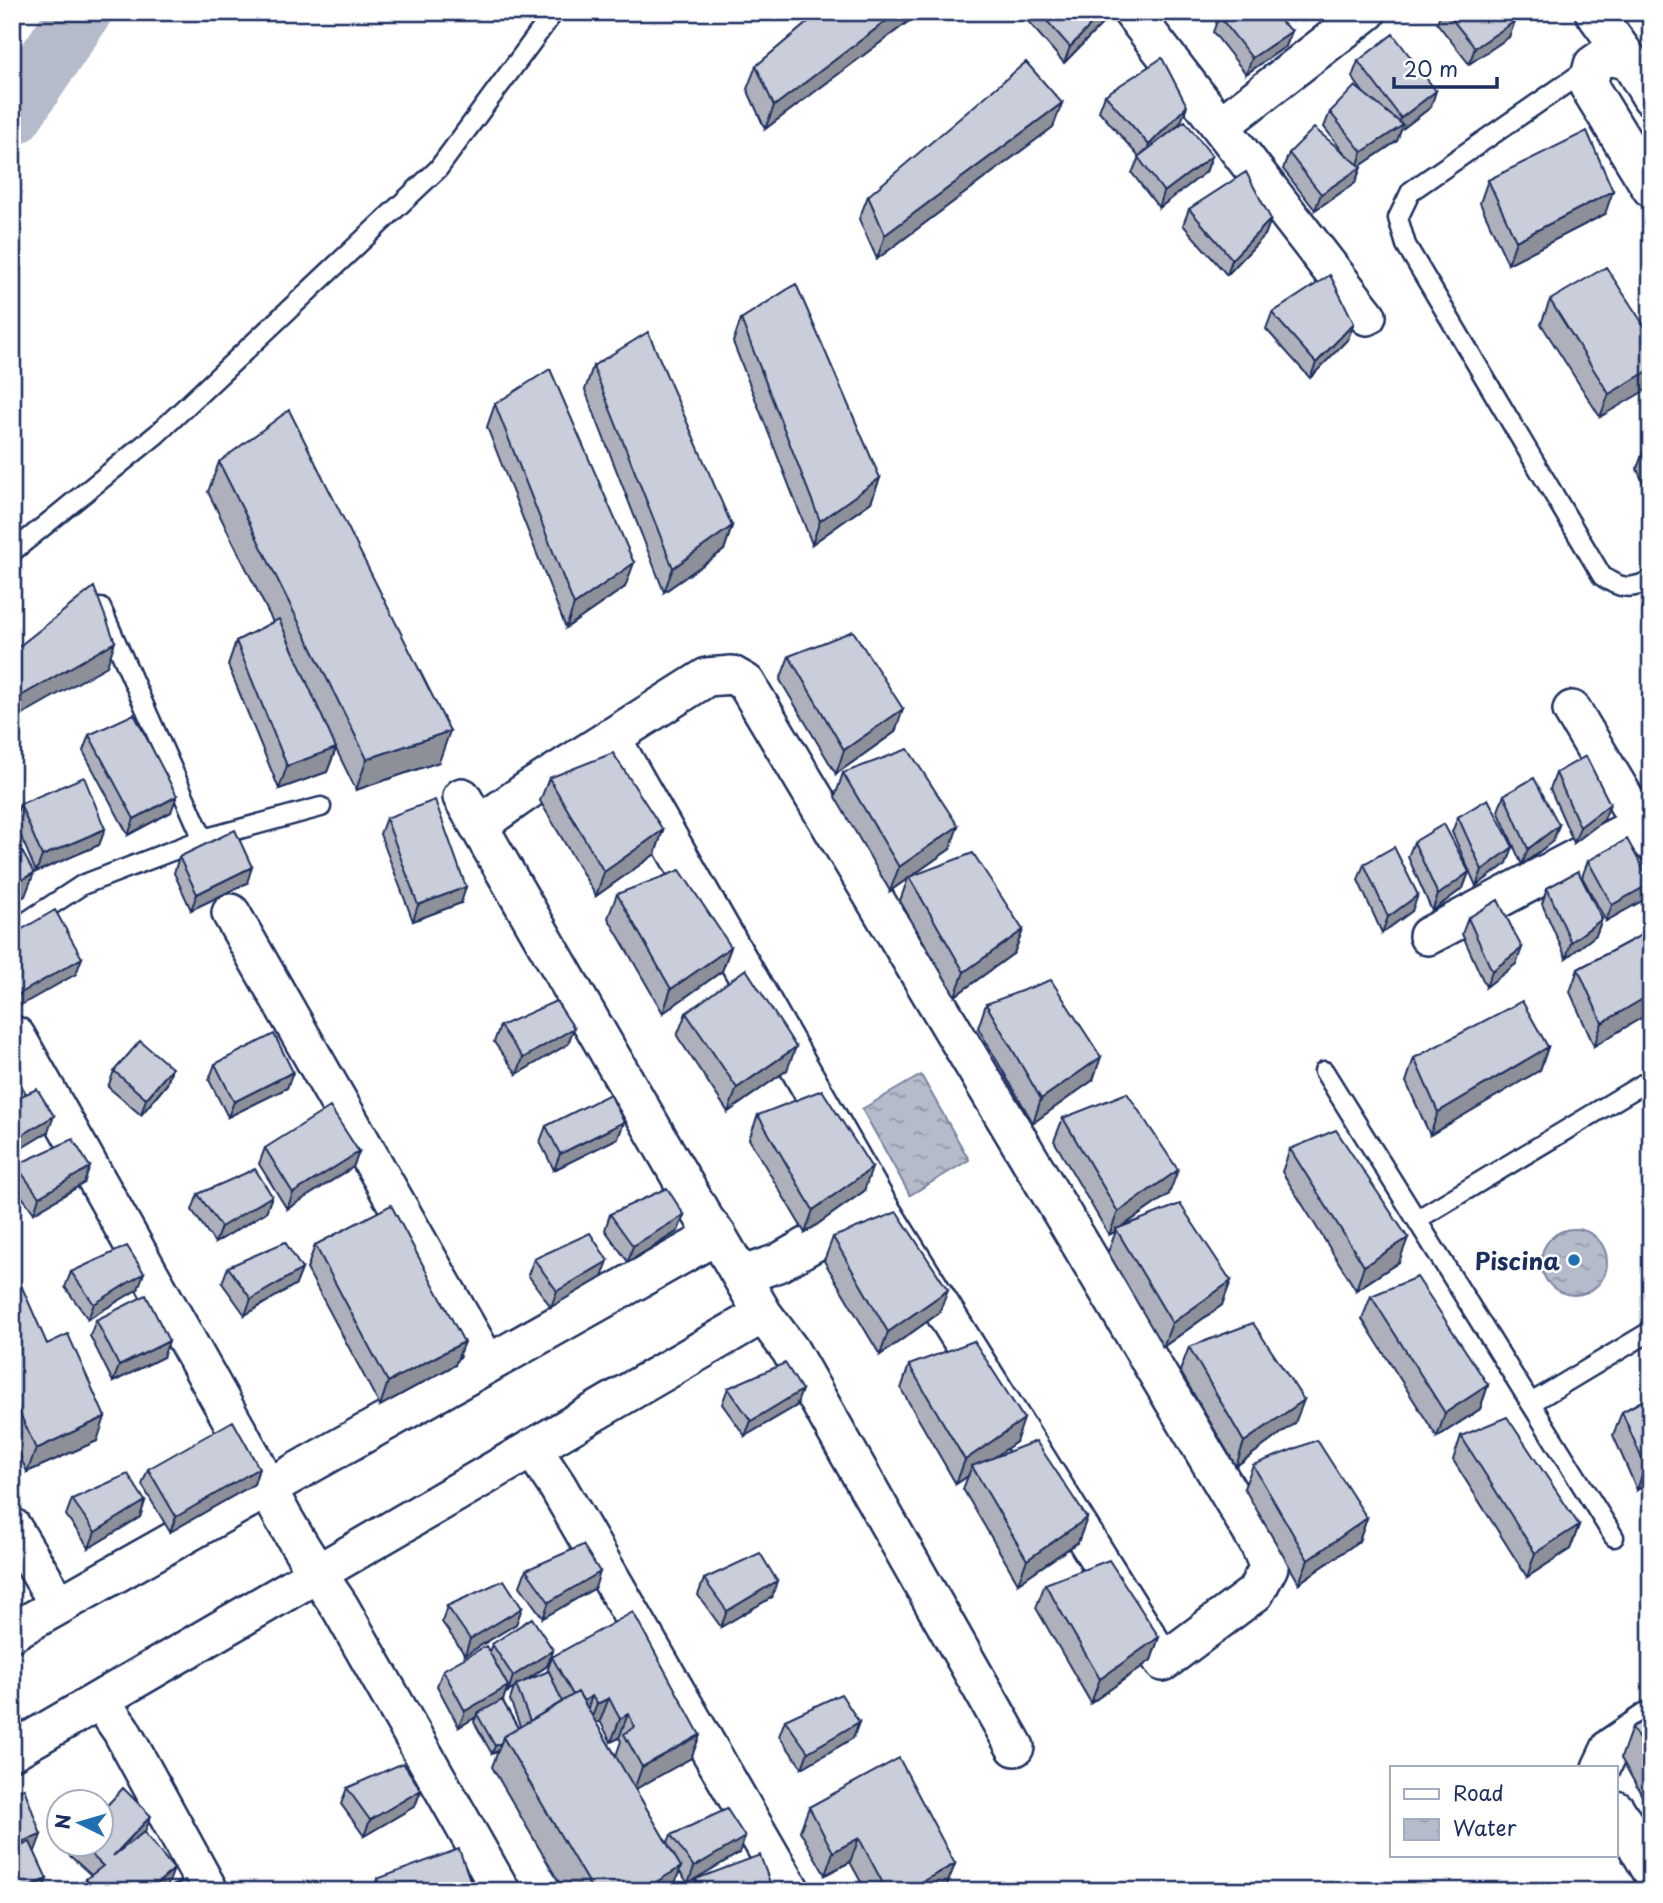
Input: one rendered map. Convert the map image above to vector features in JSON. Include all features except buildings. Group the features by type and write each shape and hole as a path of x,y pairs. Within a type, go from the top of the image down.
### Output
{"street":[{"path":"1132,12 1367,316"},
{"path":"1220,126 1367,12"},
{"path":"1594,12 1651,97"},
{"path":"1630,62 1615,57 1602,58 1593,65 1588,85 1651,188"},
{"path":"611,737 878,1206 1163,1662 1255,1593 1269,1567 1259,1544 746,683 732,675 707,677 611,737 471,811 705,1220 717,1234 763,1314 790,1350 1015,1748"},
{"path":"1572,710 1646,834"},
{"path":"1428,936 1637,827 1646,834"},
{"path":"231,913 487,1363"},
{"path":"16,1036 254,1460 266,1488 317,1574 340,1607 501,1891"},
{"path":"741,1276 778,1262 878,1206"},
{"path":"12,1632 717,1234"},
{"path":"12,1751 763,1314"},
{"path":"532,1448 558,1487 791,1891"},
{"path":"12,1527 59,1605"},
{"path":"100,1700 121,1730 209,1891"},
{"path":"1602,1766 1611,1747 1651,1720"},
{"path":"1618,1813 1651,1870"}],"lane":[{"path":"12,552 157,434 438,170 554,12"},
{"path":"1593,65 1411,191 1398,218 1406,245 1602,576 1614,585 1625,588 1637,587 1651,580"},
{"path":"101,608 203,839"},
{"path":"12,931 82,885 203,839 321,807"},
{"path":"1324,1071 1614,1537"},
{"path":"1418,1219 1651,1079"},
{"path":"1531,1403 1651,1331"}],"water":[{"path":"921,1075 969,1160 910,1195 862,1109"},
{"name":"Piscina","path":"1574,1229 1587,1231 1602,1244 1607,1262 1605,1275 1592,1290 1574,1295 1561,1293 1546,1280 1541,1262 1543,1249 1556,1234"}],"waterway":[{"path":"12,115 81,12"}],"place":[{"name":"Piscina","path":"1574,1260"}]}
